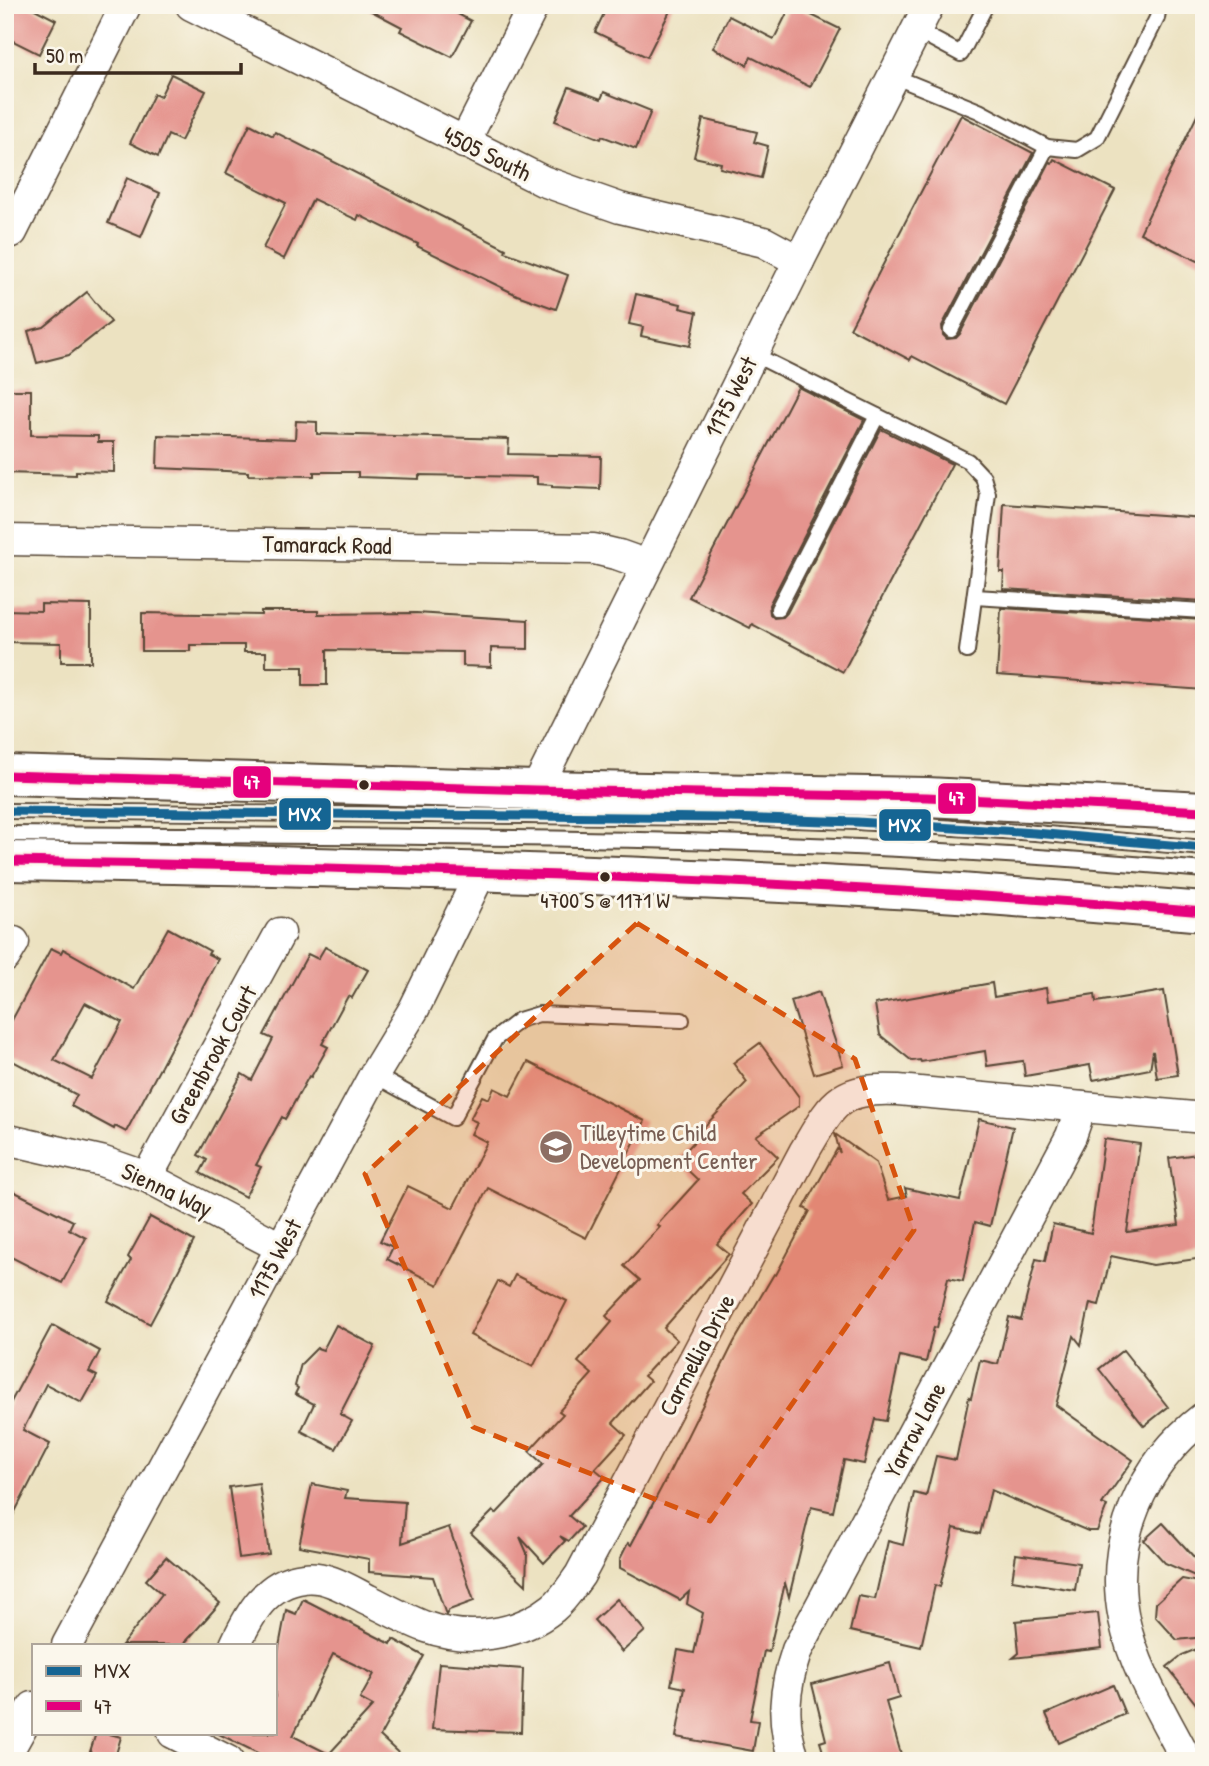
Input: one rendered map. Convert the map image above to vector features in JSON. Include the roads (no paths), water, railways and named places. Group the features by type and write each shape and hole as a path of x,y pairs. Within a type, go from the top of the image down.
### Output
{"main road":[{"path":"5,775 536,790 928,797 1204,811"},
{"path":"5,861 481,872 881,888 1204,912"}],"street":[{"path":"12,232 126,5"},
{"name":"4505 South","path":"191,5 543,181 620,208 764,242 799,261"},
{"path":"464,143 534,5"},
{"name":"1175 West","path":"536,790 923,18"},
{"name":"Tamarack Road","path":"5,540 594,549 647,565"},
{"name":"1175 West","path":"68,1644 374,1075 414,1009 481,872"},
{"name":"Greenbrook Court","path":"147,1177 280,933"},
{"name":"Carmellia Drive","path":"235,1644 262,1597 286,1582 304,1577 334,1583 424,1627 469,1636 503,1633 552,1609 580,1575 804,1152 825,1117 839,1100 859,1090 878,1089 1204,1118"},
{"name":"Yarrow Lane","path":"796,1761 788,1741 784,1703 788,1676 797,1650 1071,1136 1081,1107"},
{"name":"Sienna Way","path":"5,1139 101,1161 147,1177 282,1248"},
{"path":"1187,1761 1139,1667 1124,1620 1119,1584 1122,1548 1134,1504 1155,1467 1185,1431 1204,1417"},
{"path":"5,1757 32,1709"},
{"path":"186,1736 228,1761"}],"lane":[{"path":"923,18 961,54 986,5"},
{"path":"893,76 979,111 1047,147 1077,150 1097,138 1157,18 1159,5"},
{"path":"951,330 1047,147"},
{"path":"753,354 968,461 984,477 988,494 967,651"},
{"path":"778,609 877,416"},
{"path":"975,597 1203,611"},
{"path":"5,811 818,821 984,830 1204,848"},
{"path":"5,834 667,839 882,847 1204,870"},
{"path":"374,1075 453,1118 495,1039 519,1020 539,1014 682,1020"}],"place":[{"name":"4700 S @ 1171 W","path":"605,877"},
{"name":"Tilleytime Child Development Center","path":"556,1147"}]}
